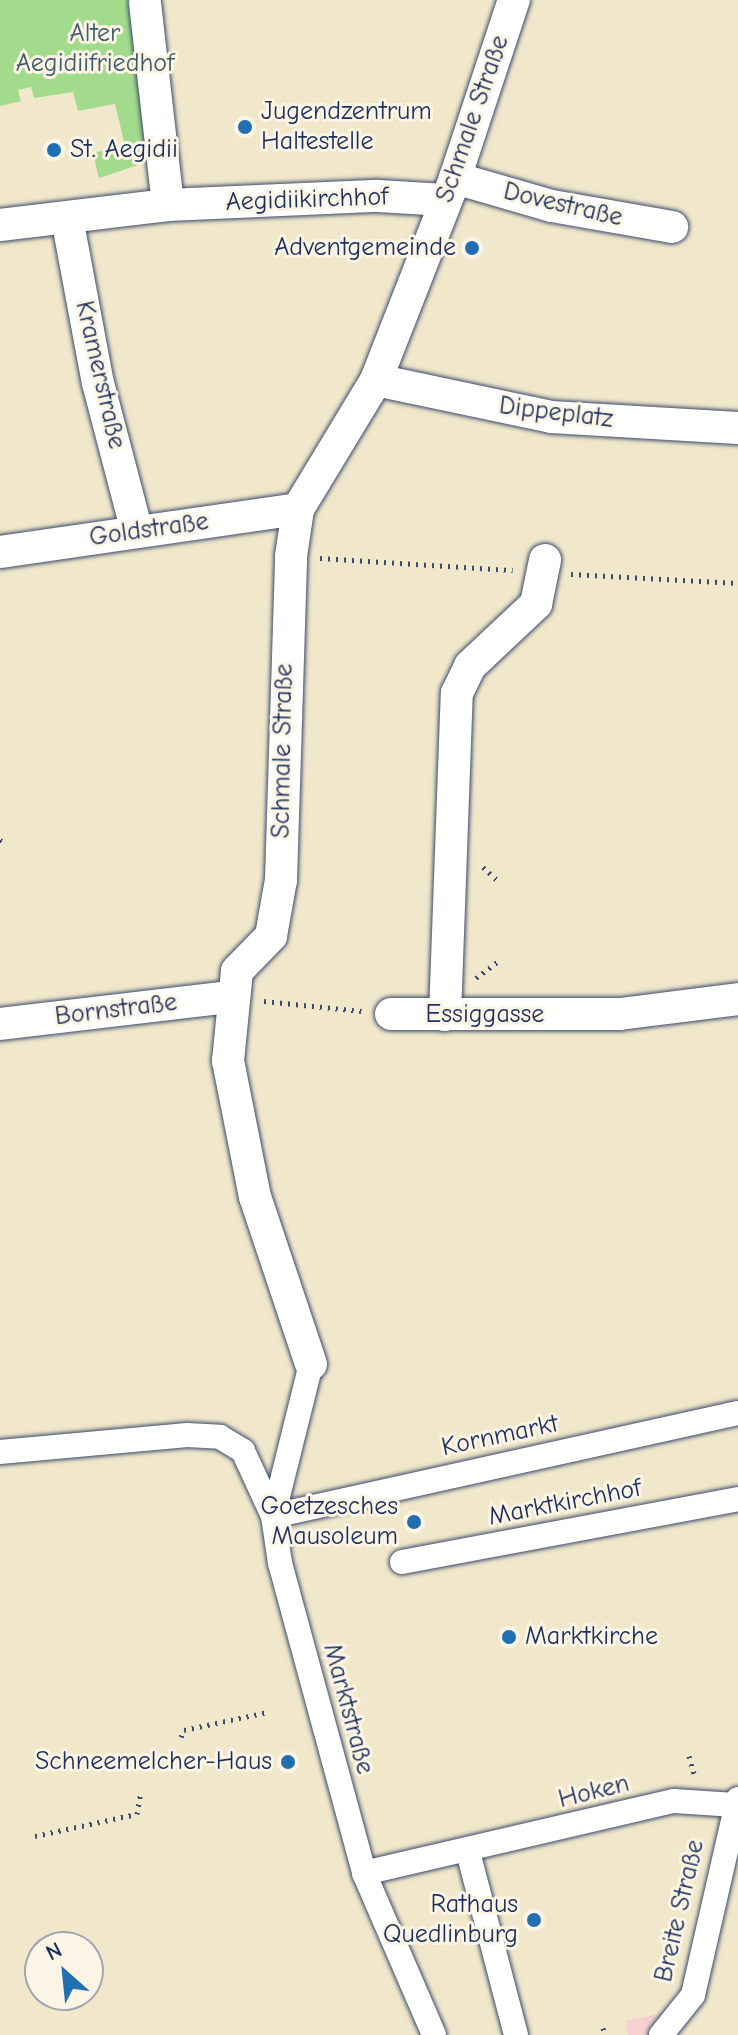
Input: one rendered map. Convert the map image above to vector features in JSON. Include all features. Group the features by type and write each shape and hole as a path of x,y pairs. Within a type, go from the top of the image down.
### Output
{"street":[{"name":"Schmale Straße","path":"273,1516 311,1364 243,1150 228,1061 231,997 237,971 271,936 281,880 287,609 298,509 376,380 450,189 514,0"},
{"path":"145,3 168,205"},
{"name":"Aegidiikirchhof","path":"0,225 168,205 378,196 450,189"},
{"name":"Dovestraße","path":"450,189 672,227"},
{"name":"Kramerstraße","path":"67,218 98,383 137,532"},
{"name":"Dippeplatz","path":"376,380 551,417 738,428"},
{"name":"Goldstraße","path":"0,552 298,509"},
{"path":"445,1015 457,693 470,666 536,604 545,560"},
{"name":"Bornstraße","path":"0,1024 231,997"},
{"name":"Essiggasse","path":"391,1014 620,1014 738,999"},
{"name":"Kornmarkt","path":"273,1516 738,1413"},
{"name":"Marktstraße","path":"0,1452 187,1435 220,1437 243,1451 273,1516 280,1563 364,1873 434,2035"},
{"name":"Marktkirchhof","path":"402,1562 738,1499"},
{"name":"Hoken","path":"364,1873 468,1852 674,1801 698,1798 735,1815"},
{"name":"Breite Straße","path":"664,2032 693,1995 735,1815"},
{"path":"468,1852 516,2035"}],"path":[{"name":"Essiggasse","path":"231,997 391,1014"},
{"path":"181,1737 184,1730 268,1712"},
{"path":"689,1756 693,1769"},
{"path":"35,1836 137,1814 141,1791"},
{"path":"603,2028 605,2035"}],"shaded area":[{"path":"662,2013 667,2029 675,2035 628,2035 625,2021"}],"green space":[{"name":"Alter Aegidiifriedhof","path":"0,0 139,0 159,158 99,178 93,153 125,146 115,104 78,111 73,92 34,98 31,87 18,90 21,101 0,106"}],"place":[{"name":"Jugendzentrum Haltestelle","path":"245,127"},
{"name":"St. Aegidii","path":"54,150"},
{"name":"Adventgemeinde","path":"472,248"},
{"name":"Goetzesches Mausoleum","path":"414,1522"},
{"name":"Marktkirche","path":"509,1637"},
{"name":"Schneemelcher-Haus","path":"288,1762"},
{"name":"Rathaus Quedlinburg","path":"534,1920"}]}
